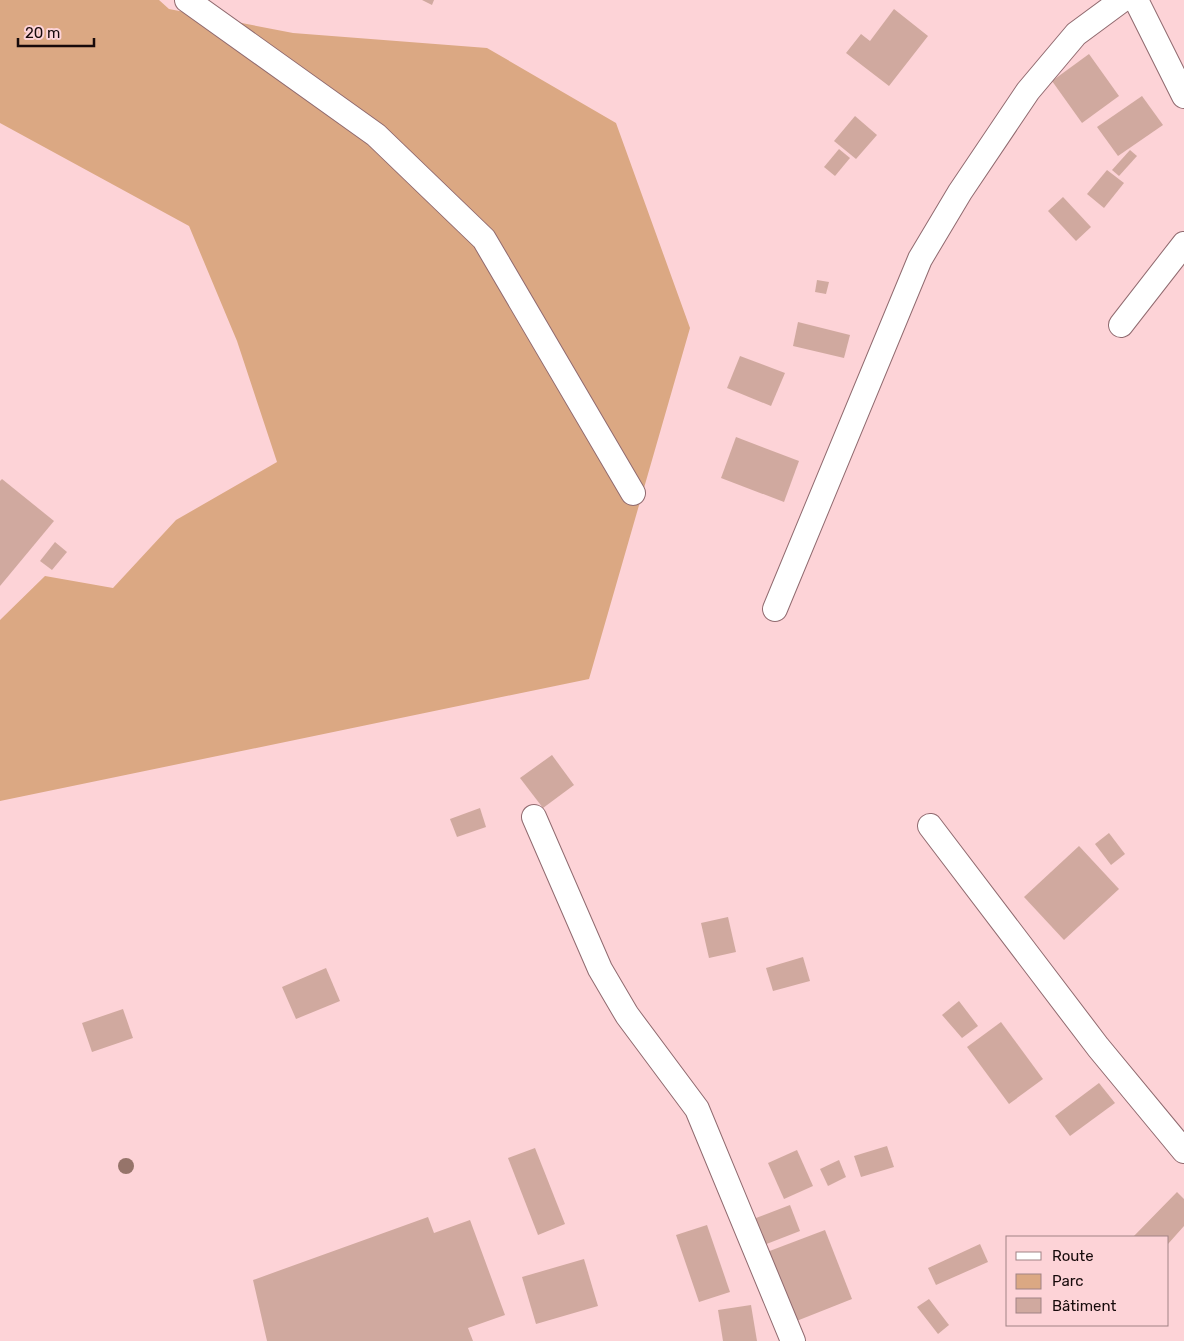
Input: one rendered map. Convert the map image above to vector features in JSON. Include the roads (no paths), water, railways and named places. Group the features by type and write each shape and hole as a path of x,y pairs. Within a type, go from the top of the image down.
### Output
{"street":[{"path":"188,0 376,135 484,240 633,493"},
{"path":"775,609 920,259 960,192 1028,90 1076,34 1122,0"},
{"path":"1136,0 1184,96"},
{"path":"1121,325 1184,244"},
{"path":"534,817 600,969 627,1015 697,1109 793,1341"},
{"path":"930,826 1098,1047 1184,1151"}]}
